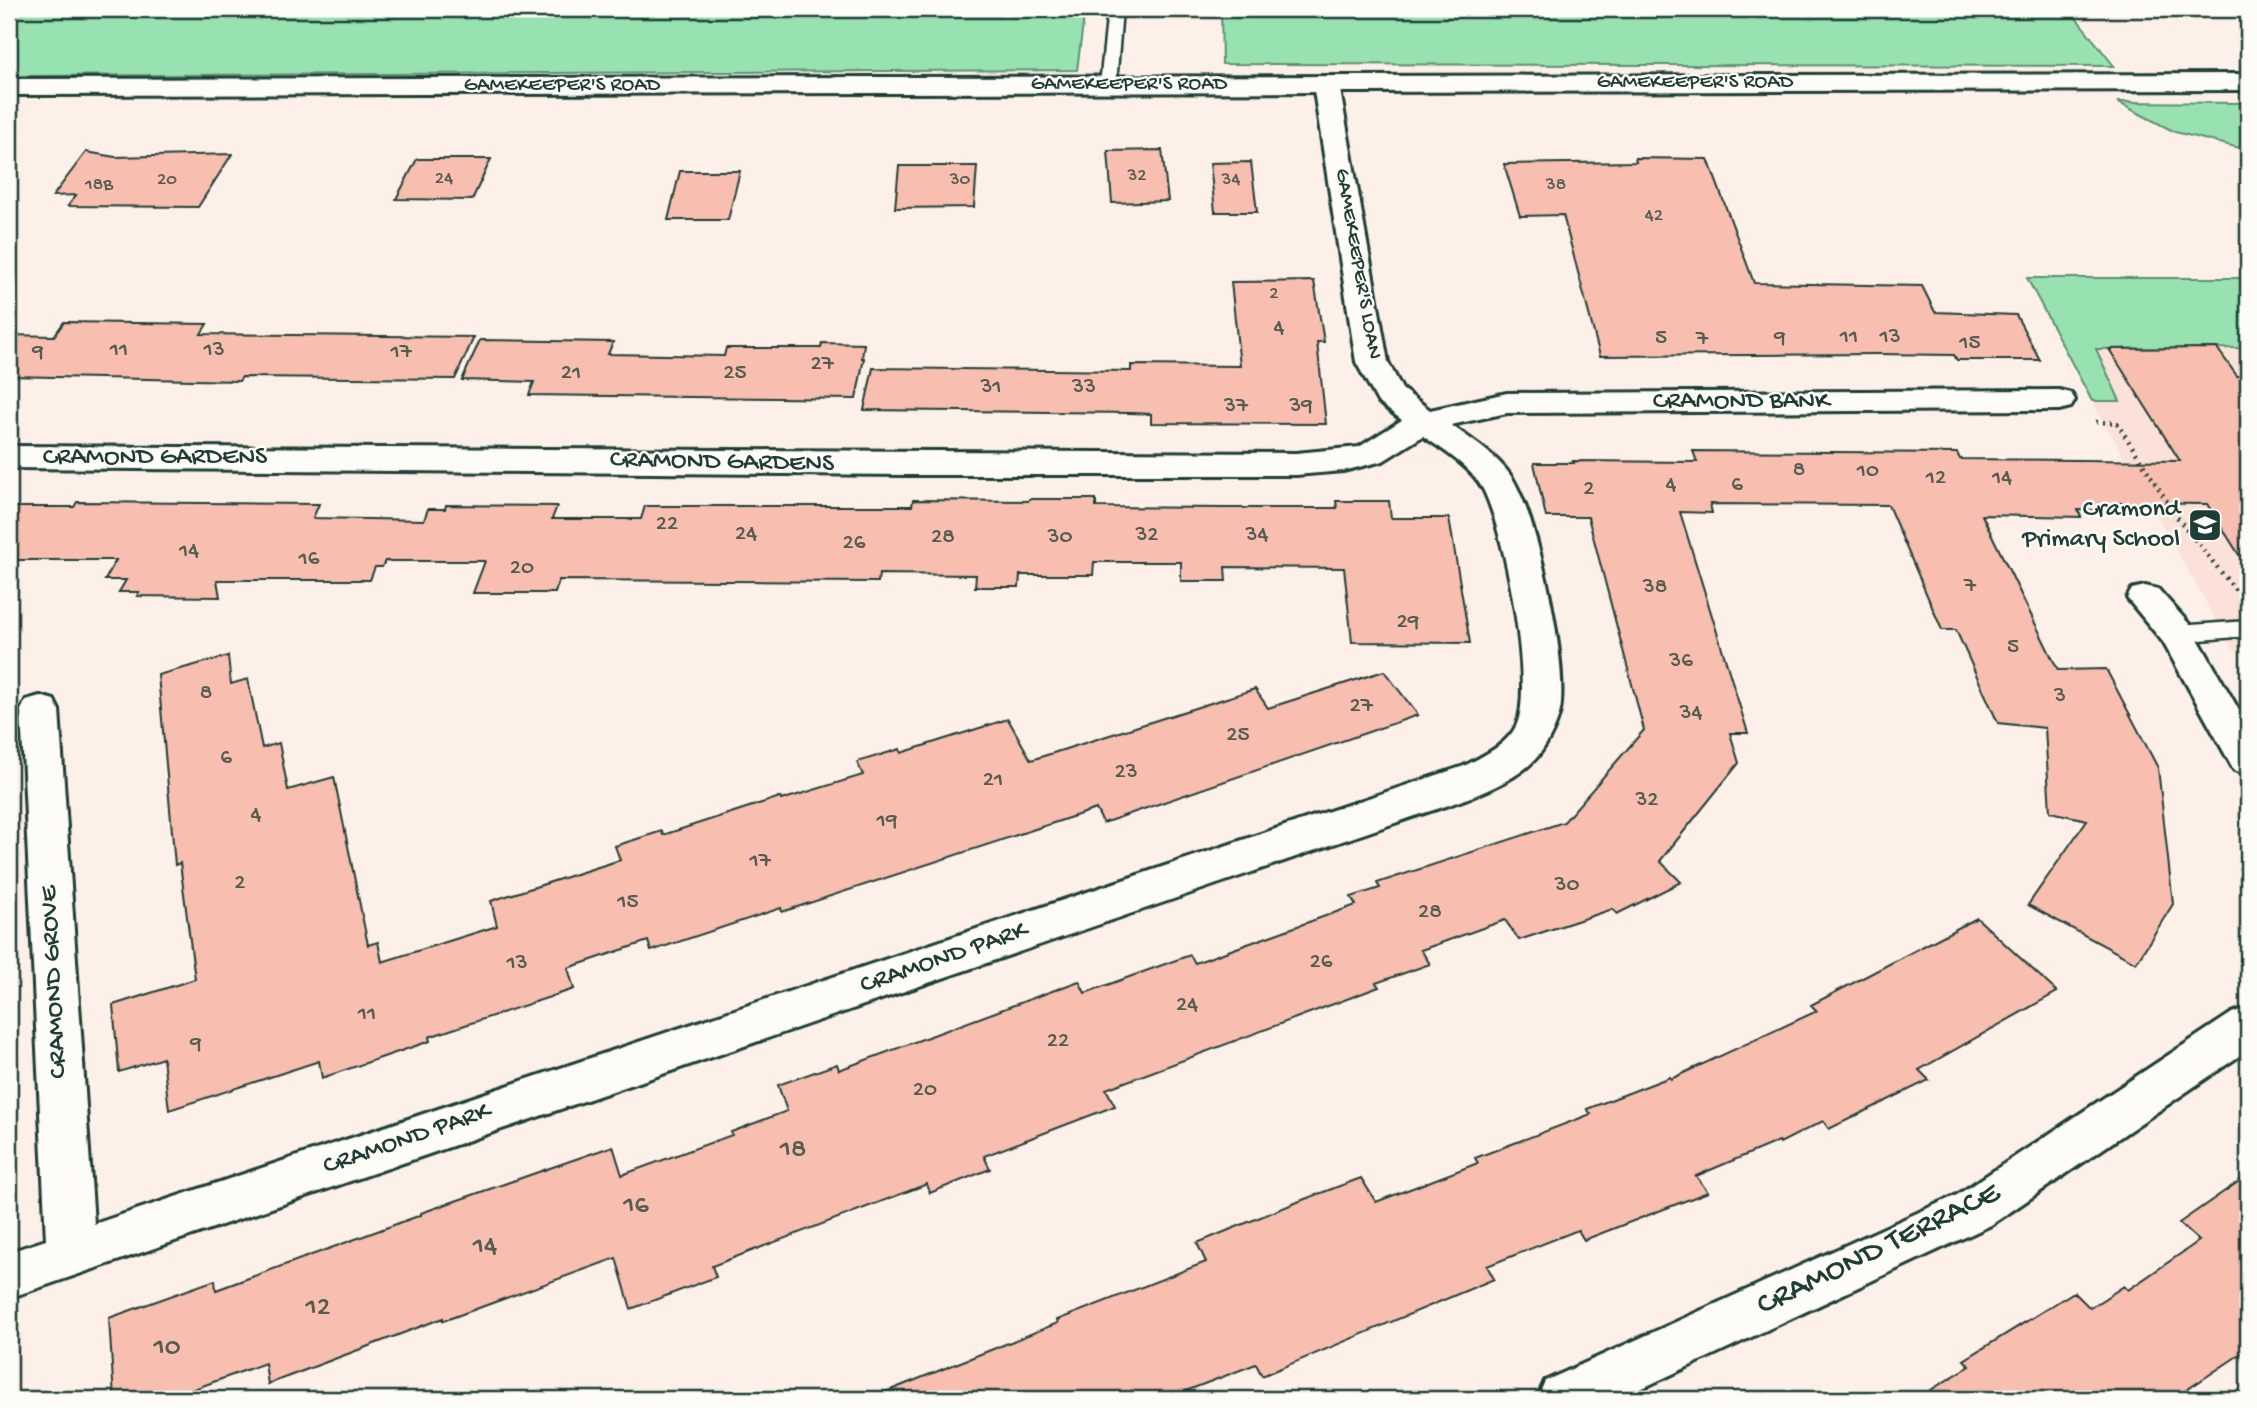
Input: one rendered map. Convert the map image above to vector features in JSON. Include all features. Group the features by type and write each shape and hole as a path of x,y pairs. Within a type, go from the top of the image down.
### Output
{"street":[{"name":"GAMEKEEPER'S ROAD","path":"9,87 2248,82"},
{"name":"GAMEKEEPER'S LOAN","path":"1326,84 1372,362 1389,395 1426,422"},
{"name":"CRAMOND BANK","path":"1426,422 1460,410 1507,403 2059,400"},
{"name":"CRAMOND GARDENS","path":"9,457 907,464 1296,464 1340,460 1372,453 1402,433 1426,422"},
{"name":"CRAMOND PARK","path":"9,1275 1381,812 1478,777 1502,764 1524,746 1536,726 1542,705 1542,667 1520,542 1498,483 1468,453 1426,422"},
{"path":"2145,598 2177,634 2248,760"},
{"name":"CRAMOND GROVE","path":"40,710 71,1254"},
{"name":"CRAMOND TERRACE","path":"1563,1399 1974,1210 2248,1026"}],"lane":[{"path":"1108,85 1115,9"},
{"path":"2177,634 2248,628"}],"path":[{"path":"2059,400 2091,422 2117,423 2177,517 2240,597"}],"shaded area":[{"name":"Cramond Primary School","path":"2027,278 2248,278 2248,651 2233,650 2092,401"}],"green space":[{"path":"9,9 1085,9 1077,70 9,76"},
{"path":"1221,9 2069,9 2114,66 1222,64"},
{"path":"2117,102 2248,103 2248,150 2175,132"},
{"path":"2027,278 2248,278 2248,348 2096,349 2120,401 2092,401"}],"building":[{"path":"1162,150 1168,201 1112,203 1108,151"},
{"path":"86,152 115,157 232,154 198,207 68,206 76,195 53,196"},
{"path":"1635,158 1708,159 1754,283 1922,286 1935,312 2016,315 2040,360 1957,360 1954,355 1877,354 1600,356 1563,215 1520,216 1504,164 1636,162"},
{"path":"417,159 491,159 472,200 396,199"},
{"path":"1251,162 1257,212 1215,212 1210,163"},
{"path":"899,166 977,166 974,207 895,208"},
{"path":"680,171 740,171 728,220 668,220"},
{"path":"1314,281 1324,342 1317,342 1326,424 1151,423 1151,414 1131,413 864,410 873,368 1131,371 1131,365 1240,366 1231,282"},
{"path":"64,322 207,324 201,334 474,337 455,379 242,377 239,381 9,376 9,335 54,336"},
{"path":"480,340 613,342 608,354 724,356 726,348 821,348 822,343 864,344 864,358 856,399 529,395 534,382 462,380"},
{"path":"2217,348 2237,376 2248,376 2248,569 2207,504 2115,503 2119,511 2078,510 2081,517 1982,515 2058,670 2106,669 2158,768 2173,904 2136,963 2028,905 2087,820 2050,812 2045,728 1998,723 1956,630 1942,630 1888,505 1710,504 1712,513 1680,512 1748,733 1730,733 1739,763 1660,861 1681,882 1617,914 1613,909 1519,940 1505,920 1421,950 1430,964 1376,983 1379,987 1106,1089 1115,1106 984,1156 990,1169 930,1193 927,1184 712,1266 716,1277 631,1309 616,1258 443,1321 443,1318 268,1384 265,1363 167,1399 114,1399 109,1318 215,1280 216,1290 421,1213 613,1146 622,1175 732,1135 731,1132 787,1111 778,1085 837,1064 839,1070 1079,981 1085,993 1190,955 1195,963 1356,905 1351,897 1380,888 1377,883 1564,822 1644,730 1588,517 1546,517 1534,463 1697,462 1693,451 1957,453 1960,459 2180,461 2109,349"},
{"path":"1096,499 1096,507 1224,508 1337,508 1336,501 1389,501 1391,518 1449,518 1470,643 1352,642 1344,568 1225,567 1226,581 1181,581 1181,562 1094,562 1093,575 1020,575 1019,587 975,587 976,575 879,574 878,582 559,580 555,593 473,593 485,561 385,561 382,567 375,567 370,580 217,580 220,597 137,596 139,592 119,592 126,580 105,580 116,560 9,560 9,507 74,507 77,502 319,504 313,518 424,520 428,509 445,509 446,505 557,506 552,519 641,519 645,506 912,506 913,500"},
{"path":"228,656 231,684 248,679 262,748 279,743 288,790 334,777 368,945 378,942 382,962 497,926 491,901 620,860 615,846 662,831 663,835 780,797 781,800 863,775 857,762 900,749 901,753 1008,719 1031,760 1255,689 1268,708 1384,671 1418,715 1103,823 1096,809 782,912 781,908 651,951 648,941 568,968 574,989 429,1037 430,1041 322,1078 319,1061 169,1110 163,1058 119,1072 113,1005 195,979 180,863 175,865 158,675"},
{"path":"1977,918 2057,992 1919,1070 1929,1080 1829,1129 1823,1121 1780,1143 1779,1141 1696,1176 1708,1192 1584,1240 1578,1230 1487,1266 1494,1279 1262,1376 1256,1364 1165,1399 873,1399 1058,1323 1057,1320 1206,1262 1197,1243 1305,1199 1361,1178 1376,1202 1478,1163 1475,1158 1591,1114 1587,1109 1670,1077 1671,1079 1817,1011 1811,1005"},
{"path":"2248,1175 2248,1349 2173,1399 1916,1399 1970,1366 1964,1360 2074,1292 2090,1308 2124,1286 2128,1290 2199,1241 2179,1223"}],"place":[{"name":"Cramond Primary School","path":"2205,525"}]}
